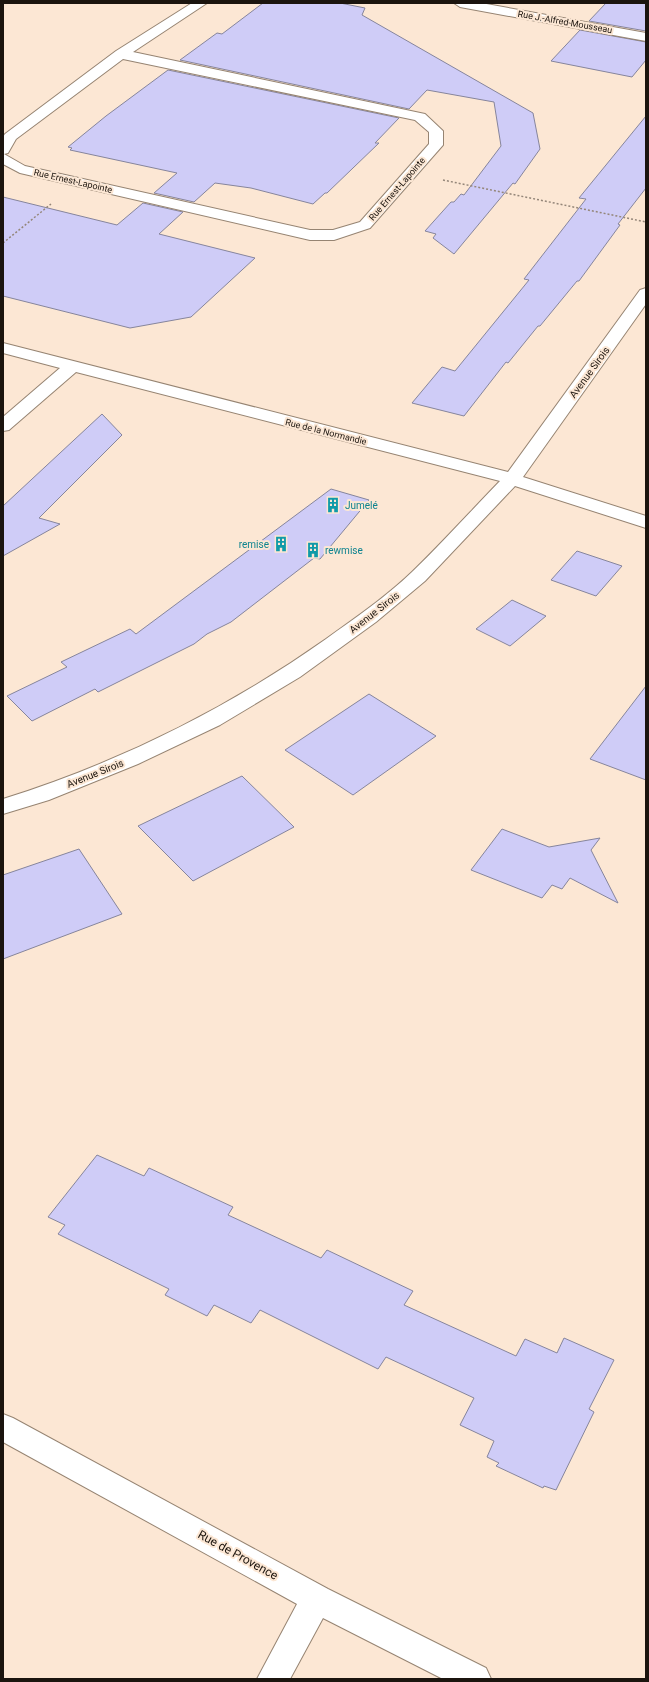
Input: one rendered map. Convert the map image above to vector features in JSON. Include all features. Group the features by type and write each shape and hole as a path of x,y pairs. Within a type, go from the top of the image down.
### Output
{"street":[{"path":"3,150 10,137 121,54 201,3"},
{"name":"Rue J.-Alfred-Mousseau","path":"460,3 646,37"},
{"name":"Rue Ernest-Lapointe","path":"3,158 20,169 310,235 334,235 365,225 436,145 436,131 420,117 121,54"},
{"name":"Avenue Sirois","path":"3,807 131,759 213,720 293,672 369,618 418,577 512,479 646,293"},
{"name":"Rue de la Normandie","path":"3,348 71,367 512,479 646,522"},
{"path":"3,426 71,367"},
{"name":"Rue de Provence","path":"3,1427 318,1599 475,1679"},
{"path":"273,1679 318,1599"}],"path":[{"path":"411,173 646,222"},
{"path":"3,243 78,182"}],"building":[{"path":"263,3 340,3 365,8 362,15 533,113 540,149 515,184 513,183 454,254 433,238 436,234 425,231 451,202 454,202 461,194 464,195 501,146 494,102 427,90 409,109 180,60 217,33 222,34"},
{"path":"606,3 646,3 646,31 589,21"},
{"path":"580,30 646,42 646,60 632,77 551,61"},
{"path":"168,70 399,118 375,143 379,143 327,193 325,193 313,204 251,188 215,183 194,202 154,193 177,173 70,150 72,148 68,147 106,116"},
{"path":"646,116 646,188 618,224 620,225 579,281 577,281 540,326 538,326 508,363 506,362 464,416 412,403 442,367 455,371 529,280 524,279 586,199 579,198"},
{"path":"3,197 117,225 143,203 183,212 159,234 255,258 191,317 130,328 3,296"},
{"path":"102,414 122,435 39,518 60,524 3,556 3,506"},
{"path":"331,489 369,500 320,559 314,558 231,622 207,634 194,644 98,692 95,689 32,721 7,696 67,667 61,662 130,629 136,634"},
{"path":"577,551 622,566 596,596 551,580"},
{"path":"512,600 546,616 510,646 476,629"},
{"path":"646,686 646,780 590,759"},
{"path":"369,694 436,736 353,795 285,750"},
{"path":"242,776 294,827 193,881 138,826"},
{"path":"502,829 549,847 600,838 591,850 618,903 570,878 562,889 552,885 542,898 471,870"},
{"path":"79,849 122,914 3,959 3,875"},
{"path":"97,1155 144,1176 149,1168 233,1207 228,1215 321,1258 327,1250 413,1291 404,1305 516,1356 525,1339 557,1353 564,1338 614,1360 589,1409 594,1412 556,1490 544,1486 543,1488 496,1466 499,1463 487,1457 494,1441 460,1425 474,1398 386,1357 378,1369 260,1310 251,1323 214,1305 207,1316 165,1295 169,1289 58,1234 65,1225 48,1217"}],"place":[{"name":"Jumelé","path":"333,505"},
{"name":"remise","path":"281,544"},
{"name":"rewmise","path":"313,550"}]}
